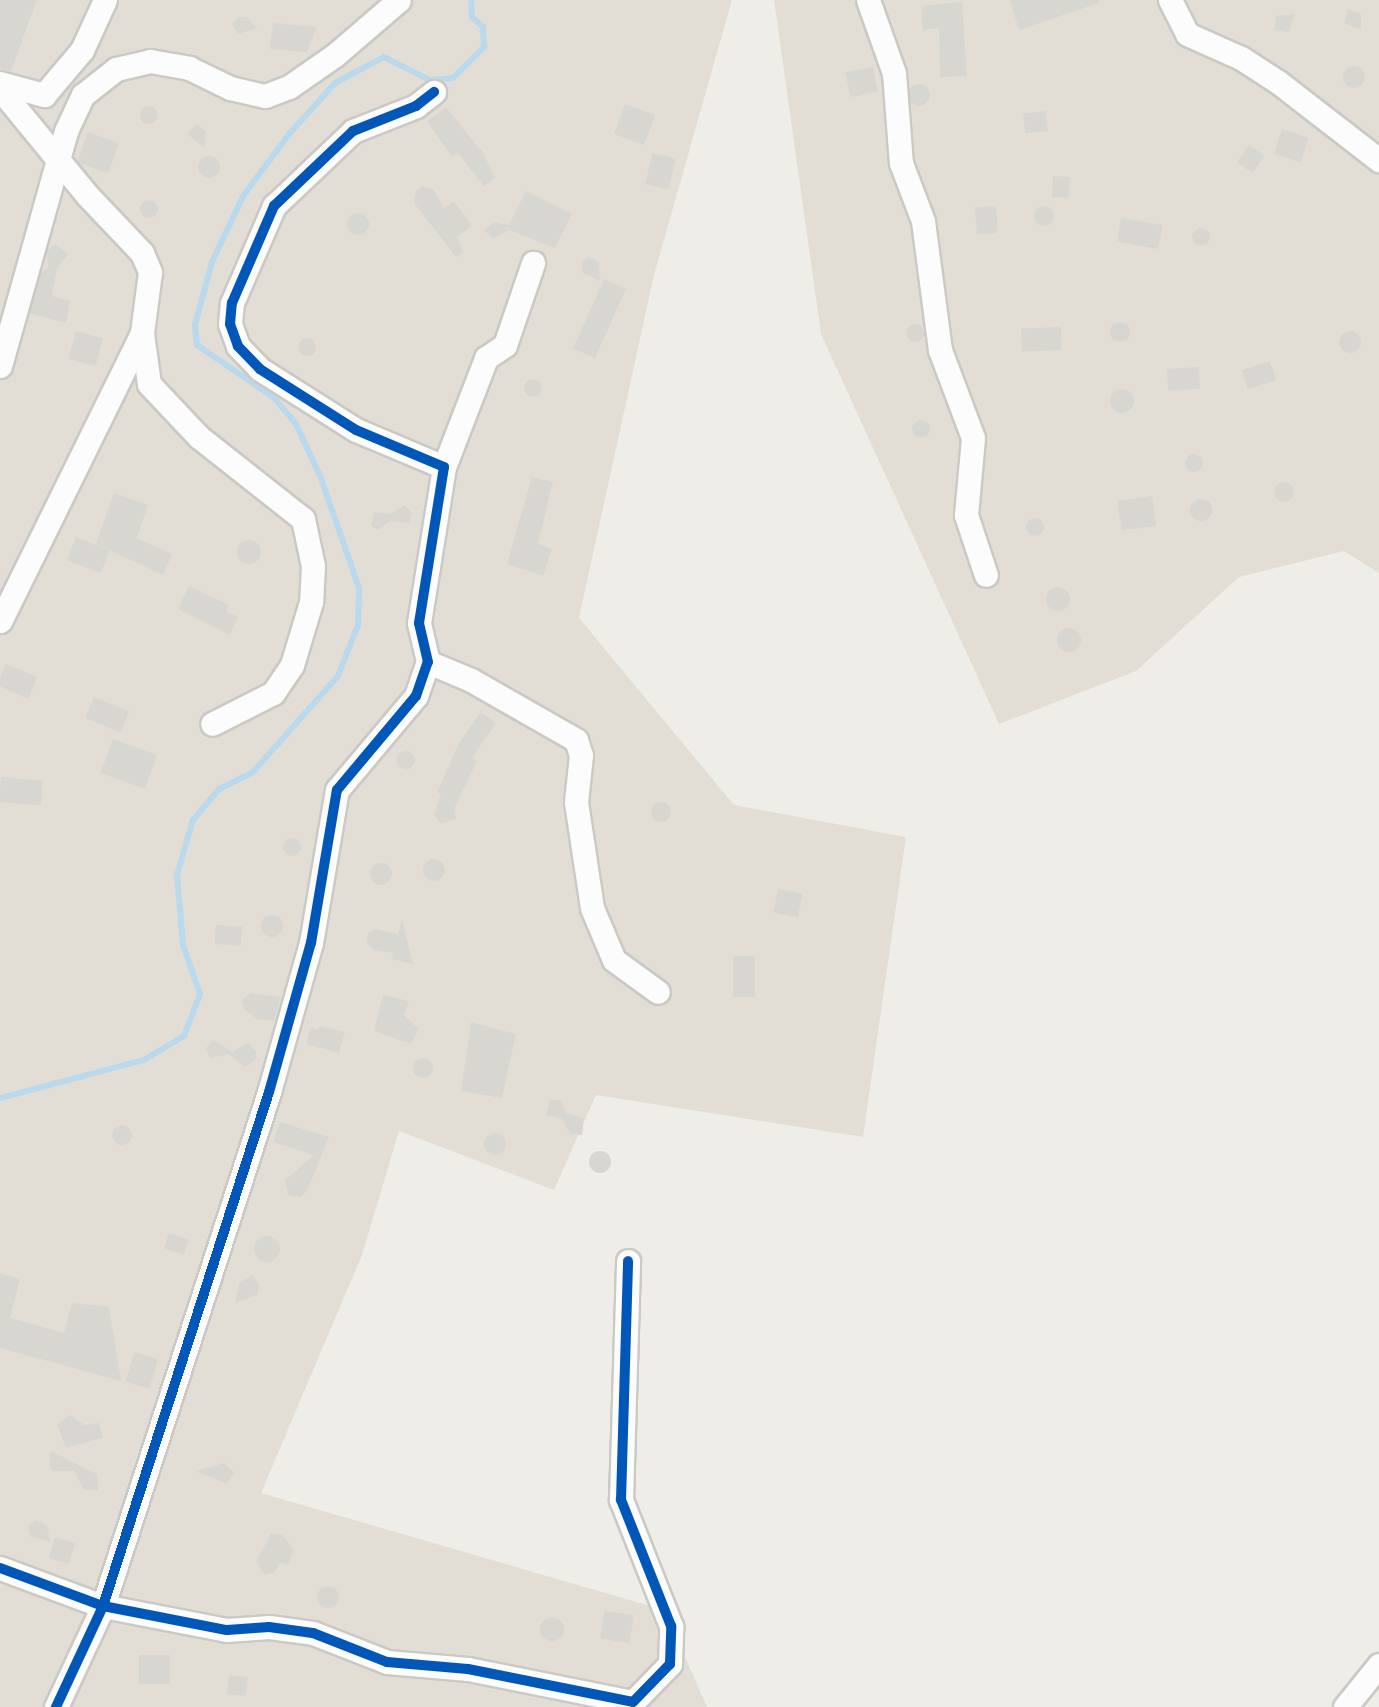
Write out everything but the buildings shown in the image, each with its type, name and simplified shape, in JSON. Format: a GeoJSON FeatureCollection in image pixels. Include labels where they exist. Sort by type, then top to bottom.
{"type":"FeatureCollection","features":[{"type":"Feature","properties":{"kind":"street"},"geometry":{"type":"LineString","coordinates":[[0,83],[44,95],[82,50],[105,0]]}},
{"type":"Feature","properties":{"kind":"street"},"geometry":{"type":"LineString","coordinates":[[0,366],[58,160],[83,95],[116,69],[150,61],[189,68],[230,88],[265,96],[289,87],[335,55],[399,0]]}},
{"type":"Feature","properties":{"kind":"street"},"geometry":{"type":"LineString","coordinates":[[868,0],[894,73],[901,163],[923,221],[940,350],[973,438],[966,514],[986,575]]}},
{"type":"Feature","properties":{"kind":"street"},"geometry":{"type":"LineString","coordinates":[[1170,0],[1187,34],[1241,58],[1278,82],[1379,160]]}},
{"type":"Feature","properties":{"kind":"street"},"geometry":{"type":"LineString","coordinates":[[0,89],[58,160],[142,253],[149,272],[142,333],[149,384],[199,437],[303,520],[313,566],[311,602],[292,665],[273,693],[212,724]]}},
{"type":"Feature","properties":{"kind":"street"},"geometry":{"type":"LineString","coordinates":[[434,92],[416,106],[353,131],[274,206],[232,303],[230,324],[238,346],[260,369],[323,412],[393,449],[444,467]]}},
{"type":"Feature","properties":{"kind":"street"},"geometry":{"type":"LineString","coordinates":[[56,1707],[103,1606],[268,1092],[311,943],[337,790],[416,696],[428,662],[419,623],[444,467],[486,358],[505,345],[533,263]]}},
{"type":"Feature","properties":{"kind":"street"},"geometry":{"type":"LineString","coordinates":[[0,621],[142,333]]}},
{"type":"Feature","properties":{"kind":"street"},"geometry":{"type":"LineString","coordinates":[[428,662],[471,680],[576,740],[581,755],[576,802],[593,908],[614,960],[658,992]]}},
{"type":"Feature","properties":{"kind":"street"},"geometry":{"type":"LineString","coordinates":[[0,1568],[103,1606],[227,1630],[269,1627],[313,1633],[387,1662],[468,1669],[632,1702],[670,1664],[671,1626],[621,1500],[628,1261]]}},
{"type":"Feature","properties":{"kind":"street"},"geometry":{"type":"LineString","coordinates":[[1345,1707],[1379,1665]]}},
{"type":"Feature","properties":{"kind":"shaded area"},"geometry":{"type":"Polygon","coordinates":[[[0,0],[732,0],[654,275],[579,618],[734,805],[906,837],[863,1137],[596,1095],[554,1190],[399,1131],[362,1255],[261,1493],[664,1610],[707,1707],[0,1707],[0,0]]]}},
{"type":"Feature","properties":{"kind":"shaded area"},"geometry":{"type":"Polygon","coordinates":[[[774,0],[1379,0],[1379,573],[1344,551],[1239,577],[1136,671],[999,724],[821,334],[774,0]]]}},
{"type":"Feature","properties":{"kind":"waterway"},"geometry":{"type":"LineString","coordinates":[[0,1098],[144,1060],[184,1036],[200,994],[183,945],[177,875],[193,820],[219,789],[252,773],[338,676],[358,625],[359,588],[321,478],[296,424],[273,397],[197,345],[195,325],[212,262],[243,196],[290,133],[335,83],[384,57],[430,80],[453,78],[484,47],[483,27],[472,17],[471,0]]}},
{"type":"Feature","properties":{"kind":"cycle path"},"geometry":{"type":"LineString","coordinates":[[56,1707],[103,1606],[269,1092],[311,943],[337,790],[416,696],[428,662],[419,623],[444,467],[356,430],[260,369],[238,346],[230,324],[232,303],[274,206],[353,131],[416,106],[434,92]]}},
{"type":"Feature","properties":{"kind":"cycle path"},"geometry":{"type":"LineString","coordinates":[[0,1568],[103,1606],[227,1630],[269,1627],[313,1633],[387,1662],[468,1669],[633,1702],[670,1664],[671,1626],[621,1500],[628,1261]]}}]}
